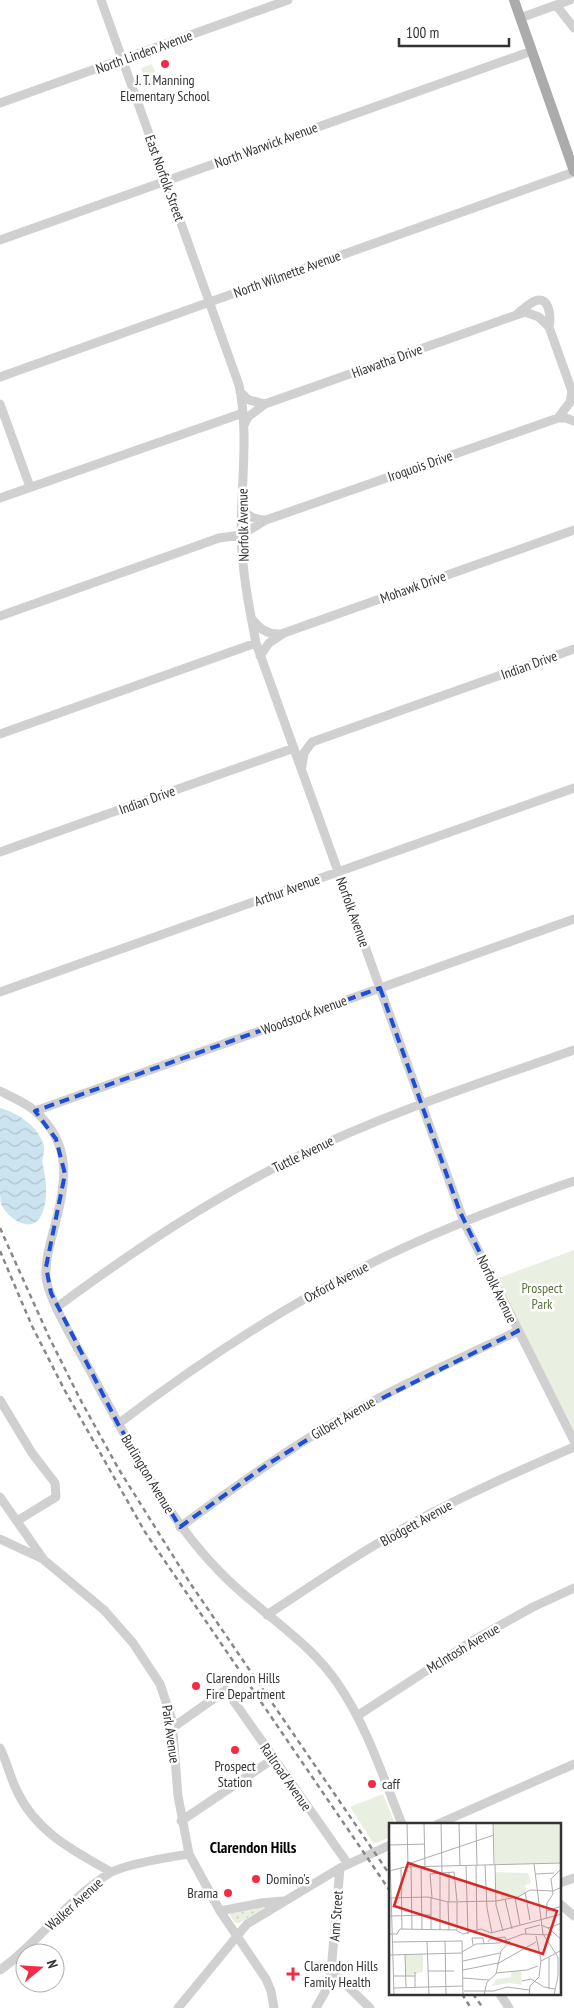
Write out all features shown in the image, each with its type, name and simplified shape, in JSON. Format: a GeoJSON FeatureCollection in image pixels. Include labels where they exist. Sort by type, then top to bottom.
{"type":"FeatureCollection","features":[{"type":"Feature","properties":{"kind":"main road"},"geometry":{"type":"LineString","coordinates":[[514,0],[574,172]]}},
{"type":"Feature","properties":{"kind":"street","name":"East Norfolk Street"},"geometry":{"type":"LineString","coordinates":[[101,0],[229,357]]}},
{"type":"Feature","properties":{"kind":"street","name":"North Linden Avenue"},"geometry":{"type":"LineString","coordinates":[[0,103],[288,0]]}},
{"type":"Feature","properties":{"kind":"street"},"geometry":{"type":"LineString","coordinates":[[520,18],[570,0]]}},
{"type":"Feature","properties":{"kind":"street"},"geometry":{"type":"LineString","coordinates":[[556,5],[574,28]]}},
{"type":"Feature","properties":{"kind":"street","name":"North Warwick Avenue"},"geometry":{"type":"LineString","coordinates":[[0,240],[532,51]]}},
{"type":"Feature","properties":{"kind":"street","name":"North Wilmette Avenue"},"geometry":{"type":"LineString","coordinates":[[0,377],[574,172]]}},
{"type":"Feature","properties":{"kind":"street"},"geometry":{"type":"LineString","coordinates":[[518,314],[534,301],[543,301],[550,311],[551,320],[549,327],[573,394],[570,402],[558,418]]}},
{"type":"Feature","properties":{"kind":"street","name":"Hiawatha Drive"},"geometry":{"type":"LineString","coordinates":[[244,425],[248,417],[265,404],[518,314],[530,313],[539,317],[549,327]]}},
{"type":"Feature","properties":{"kind":"street","name":"Norfolk Avenue"},"geometry":{"type":"LineString","coordinates":[[229,357],[240,392],[243,413],[241,535],[245,581],[260,656],[302,767],[464,1222],[574,1441]]}},
{"type":"Feature","properties":{"kind":"street"},"geometry":{"type":"LineString","coordinates":[[240,392],[249,400],[265,404]]}},
{"type":"Feature","properties":{"kind":"street"},"geometry":{"type":"LineString","coordinates":[[0,404],[30,487]]}},
{"type":"Feature","properties":{"kind":"street"},"geometry":{"type":"LineString","coordinates":[[0,498],[243,413]]}},
{"type":"Feature","properties":{"kind":"street","name":"Iroquois Drive"},"geometry":{"type":"LineString","coordinates":[[0,616],[219,538],[241,535],[266,520],[558,418],[574,421]]}},
{"type":"Feature","properties":{"kind":"street"},"geometry":{"type":"LineString","coordinates":[[241,501],[245,513],[253,519],[266,520]]}},
{"type":"Feature","properties":{"kind":"street","name":"Mohawk Drive"},"geometry":{"type":"LineString","coordinates":[[260,656],[269,643],[284,633],[574,530]]}},
{"type":"Feature","properties":{"kind":"street"},"geometry":{"type":"LineString","coordinates":[[251,617],[260,628],[276,634],[284,633]]}},
{"type":"Feature","properties":{"kind":"street"},"geometry":{"type":"LineString","coordinates":[[0,734],[256,643]]}},
{"type":"Feature","properties":{"kind":"street","name":"Indian Drive"},"geometry":{"type":"LineString","coordinates":[[312,742],[574,649]]}},
{"type":"Feature","properties":{"kind":"street"},"geometry":{"type":"LineString","coordinates":[[289,735],[299,741],[312,742]]}},
{"type":"Feature","properties":{"kind":"street"},"geometry":{"type":"LineString","coordinates":[[302,767],[304,753],[312,742]]}},
{"type":"Feature","properties":{"kind":"street","name":"Indian Drive"},"geometry":{"type":"LineString","coordinates":[[0,852],[294,748]]}},
{"type":"Feature","properties":{"kind":"street","name":"Arthur Avenue"},"geometry":{"type":"LineString","coordinates":[[0,992],[574,788]]}},
{"type":"Feature","properties":{"kind":"street","name":"Woodstock Avenue"},"geometry":{"type":"LineString","coordinates":[[35,1111],[574,919]]}},
{"type":"Feature","properties":{"kind":"street","name":"Tuttle Avenue"},"geometry":{"type":"LineString","coordinates":[[57,1307],[153,1238],[232,1190],[294,1158],[340,1136],[421,1104],[574,1050]]}},
{"type":"Feature","properties":{"kind":"street","name":"Burlington Avenue"},"geometry":{"type":"LineString","coordinates":[[0,1091],[35,1111],[56,1139],[64,1167],[64,1191],[46,1267],[47,1283],[57,1307],[118,1424],[180,1527],[220,1573],[318,1658],[338,1684],[357,1716],[402,1823]]}},
{"type":"Feature","properties":{"kind":"street","name":"Oxford Avenue"},"geometry":{"type":"LineString","coordinates":[[118,1424],[192,1369],[286,1309],[366,1266],[464,1222],[574,1181]]}},
{"type":"Feature","properties":{"kind":"street","name":"Gilbert Avenue"},"geometry":{"type":"LineString","coordinates":[[180,1527],[268,1464],[346,1416],[409,1382],[518,1331]]}},
{"type":"Feature","properties":{"kind":"street"},"geometry":{"type":"LineString","coordinates":[[0,1400],[32,1453],[55,1483],[56,1497],[17,1521]]}},
{"type":"Feature","properties":{"kind":"street","name":"Blodgett Avenue"},"geometry":{"type":"LineString","coordinates":[[267,1615],[351,1559],[422,1518],[496,1482],[574,1448]]}},
{"type":"Feature","properties":{"kind":"street","name":"Park Avenue"},"geometry":{"type":"LineString","coordinates":[[0,1497],[44,1560],[109,1615],[133,1643],[160,1684],[169,1708],[181,1821],[189,1854],[220,1911],[266,1979],[271,1991],[274,2008]]}},
{"type":"Feature","properties":{"kind":"street"},"geometry":{"type":"LineString","coordinates":[[0,1539],[44,1560]]}},
{"type":"Feature","properties":{"kind":"street","name":"McIntosh Avenue"},"geometry":{"type":"LineString","coordinates":[[357,1716],[472,1641],[533,1607],[574,1588]]}},
{"type":"Feature","properties":{"kind":"street","name":"Railroad Avenue"},"geometry":{"type":"LineString","coordinates":[[172,1728],[226,1690],[344,1866]]}},
{"type":"Feature","properties":{"kind":"street"},"geometry":{"type":"LineString","coordinates":[[0,1748],[17,1792],[38,1823],[66,1846],[111,1872]]}},
{"type":"Feature","properties":{"kind":"street"},"geometry":{"type":"LineString","coordinates":[[181,1821],[274,1759]]}},
{"type":"Feature","properties":{"kind":"street"},"geometry":{"type":"LineString","coordinates":[[440,1823],[574,1764]]}},
{"type":"Feature","properties":{"kind":"street"},"geometry":{"type":"LineString","coordinates":[[178,2008],[247,1924],[344,1866],[389,1845]]}},
{"type":"Feature","properties":{"kind":"street","name":"Walker Avenue"},"geometry":{"type":"LineString","coordinates":[[0,1970],[18,1957],[81,1896],[111,1872],[189,1854]]}},
{"type":"Feature","properties":{"kind":"street","name":"Ann Street"},"geometry":{"type":"LineString","coordinates":[[316,2008],[330,1983],[344,1866]]}},
{"type":"Feature","properties":{"kind":"street"},"geometry":{"type":"LineString","coordinates":[[562,1882],[574,1878]]}},
{"type":"Feature","properties":{"kind":"street"},"geometry":{"type":"LineString","coordinates":[[220,1911],[261,1903],[285,1901]]}},
{"type":"Feature","properties":{"kind":"street"},"geometry":{"type":"LineString","coordinates":[[562,1906],[574,1916]]}},
{"type":"Feature","properties":{"kind":"street"},"geometry":{"type":"LineString","coordinates":[[332,1971],[370,2008]]}},
{"type":"Feature","properties":{"kind":"street"},"geometry":{"type":"LineString","coordinates":[[501,1996],[509,2008]]}},
{"type":"Feature","properties":{"kind":"highlighted area"},"geometry":{"type":"Polygon","coordinates":[[[380,988],[460,1212],[518,1331],[346,1416],[268,1464],[180,1527],[118,1424],[51,1293],[46,1267],[65,1174],[56,1139],[35,1111],[380,988]]]}},
{"type":"Feature","properties":{"kind":"green space"},"geometry":{"type":"Polygon","coordinates":[[[152,64],[156,75],[163,73],[165,80],[147,86],[141,68],[152,64]]]}},
{"type":"Feature","properties":{"kind":"green space","name":"Prospect Park"},"geometry":{"type":"Polygon","coordinates":[[[574,1250],[574,1430],[496,1279],[574,1250]]]}},
{"type":"Feature","properties":{"kind":"green space"},"geometry":{"type":"Polygon","coordinates":[[[383,1794],[395,1823],[389,1823],[389,1837],[374,1844],[350,1807],[383,1794]]]}},
{"type":"Feature","properties":{"kind":"green space"},"geometry":{"type":"Polygon","coordinates":[[[261,1905],[263,1909],[239,1923],[235,1923],[230,1915],[230,1914],[261,1905]]]}},
{"type":"Feature","properties":{"kind":"water"},"geometry":{"type":"Polygon","coordinates":[[[0,1108],[21,1117],[33,1127],[42,1140],[44,1147],[43,1163],[46,1202],[42,1214],[32,1224],[26,1224],[14,1219],[1,1204],[0,1108]]]}},
{"type":"Feature","properties":{"kind":"railway"},"geometry":{"type":"LineString","coordinates":[[0,1228],[49,1337],[118,1468],[190,1583],[389,1874]]}},
{"type":"Feature","properties":{"kind":"railway"},"geometry":{"type":"LineString","coordinates":[[0,1251],[32,1326],[64,1389],[145,1532],[389,1890]]}},
{"type":"Feature","properties":{"kind":"railway"},"geometry":{"type":"LineString","coordinates":[[463,1996],[471,2008]]}},
{"type":"Feature","properties":{"kind":"railway"},"geometry":{"type":"LineString","coordinates":[[474,1996],[483,2008]]}},
{"type":"Feature","properties":{"kind":"place","name":"J. T. Manning Elementary School"},"geometry":{"type":"Point","coordinates":[165,64]}},
{"type":"Feature","properties":{"kind":"place","name":"Clarendon Hills Fire Department"},"geometry":{"type":"Point","coordinates":[196,1686]}},
{"type":"Feature","properties":{"kind":"place","name":"Prospect Station"},"geometry":{"type":"Point","coordinates":[235,1750]}},
{"type":"Feature","properties":{"kind":"place","name":"caff"},"geometry":{"type":"Point","coordinates":[372,1784]}},
{"type":"Feature","properties":{"kind":"place","name":"Domino's"},"geometry":{"type":"Point","coordinates":[256,1879]}},
{"type":"Feature","properties":{"kind":"place","name":"Brama"},"geometry":{"type":"Point","coordinates":[228,1893]}},
{"type":"Feature","properties":{"kind":"place","name":"Clarendon Hills Family Health"},"geometry":{"type":"Point","coordinates":[293,1974]}},
{"type":"Feature","properties":{"kind":"district","name":"Clarendon Hills"},"geometry":{"type":"Point","coordinates":[253,1847]}}]}
